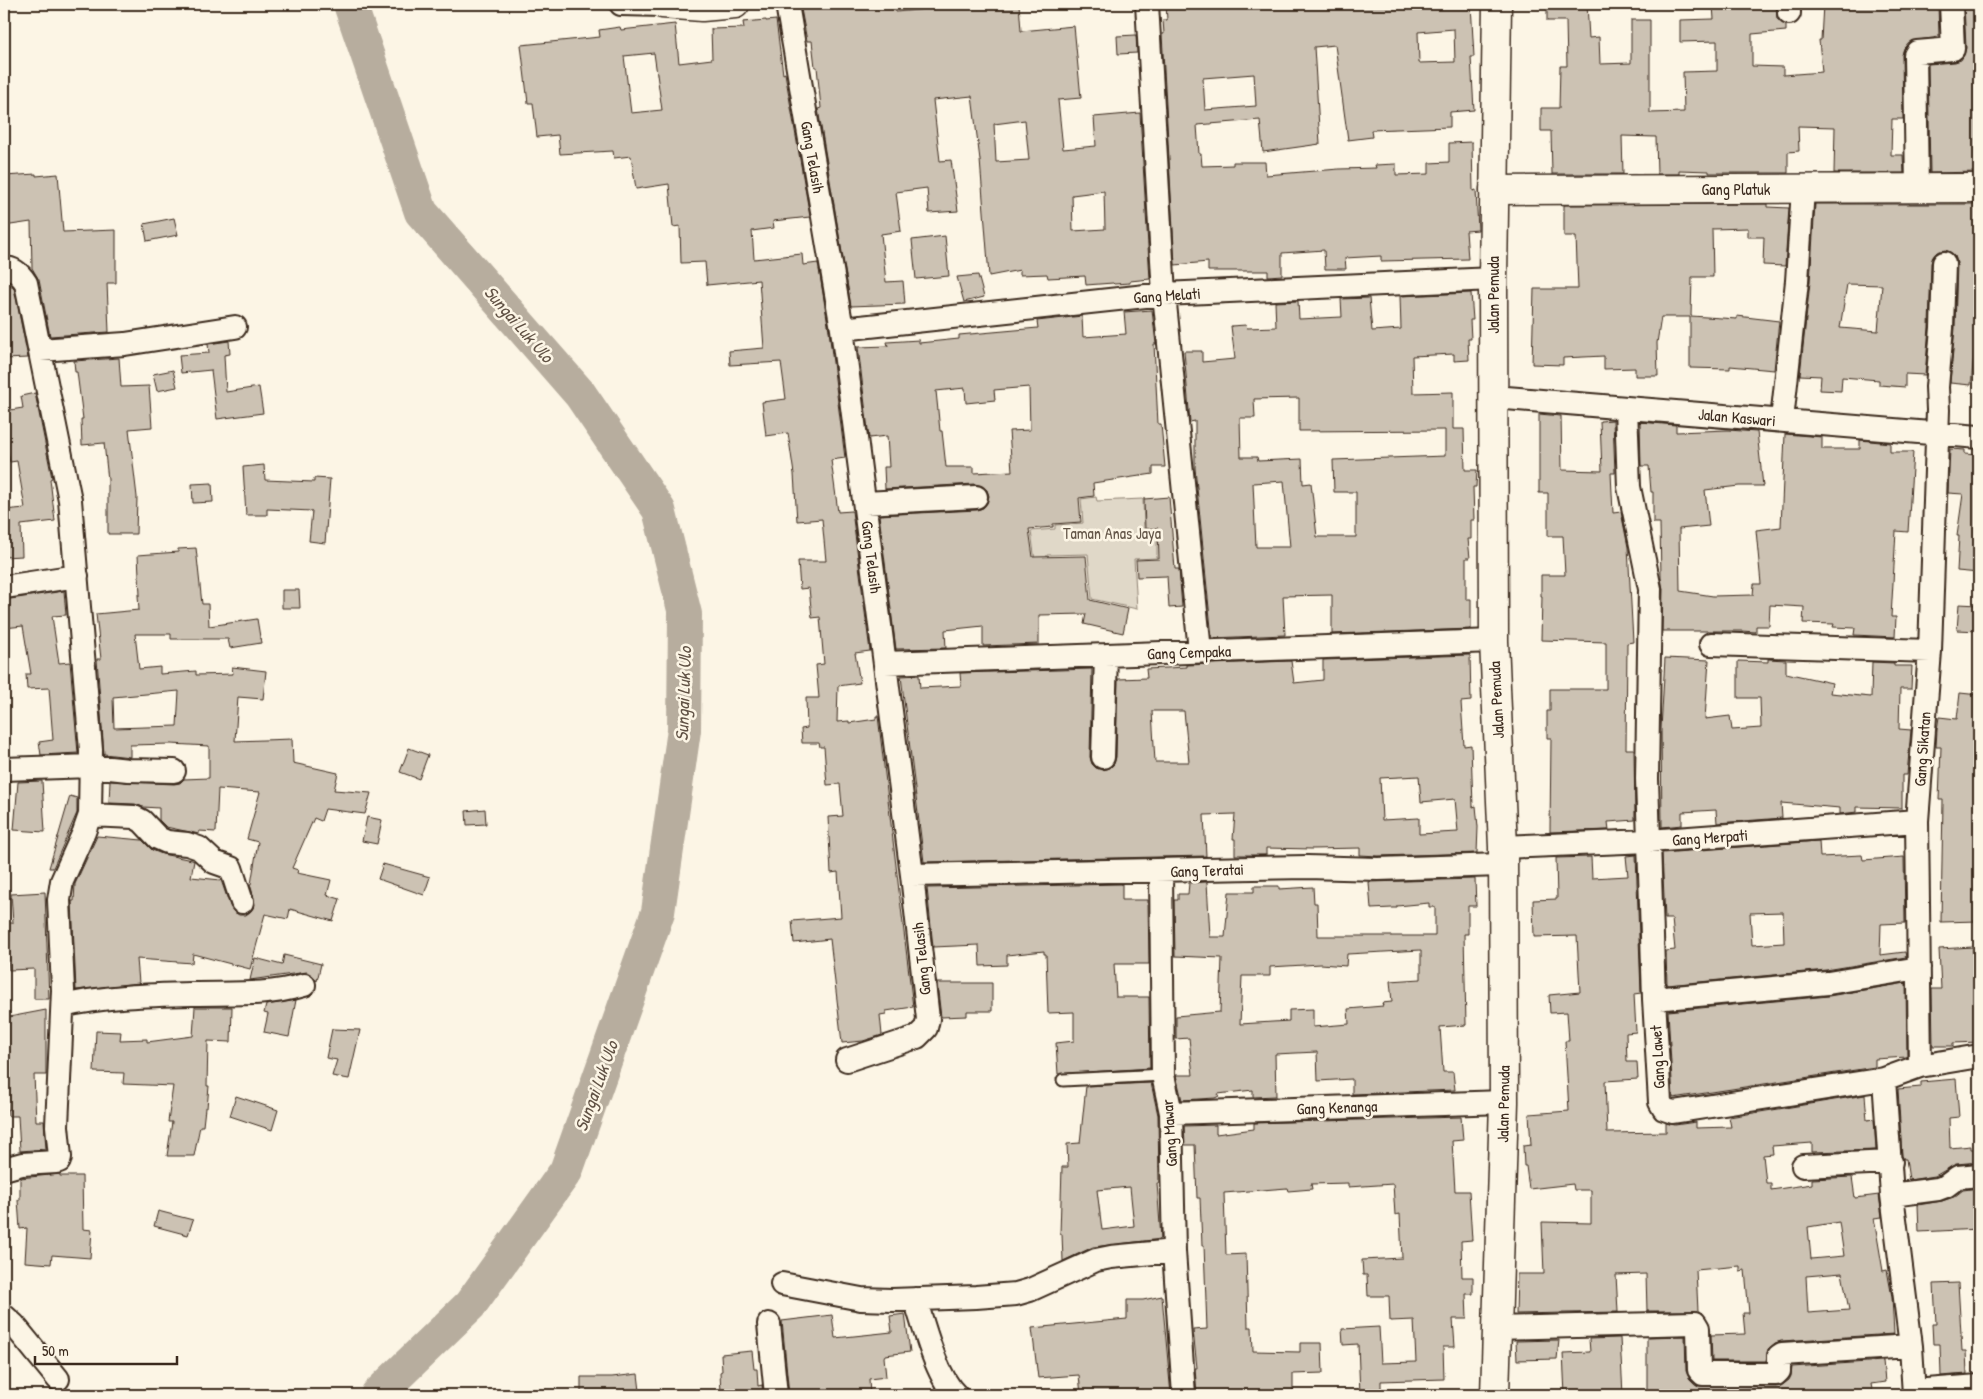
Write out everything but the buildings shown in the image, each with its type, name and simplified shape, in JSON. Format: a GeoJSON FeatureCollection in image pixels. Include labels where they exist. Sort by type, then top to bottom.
{"type":"FeatureCollection","features":[{"type":"Feature","properties":{"kind":"main road"},"geometry":{"type":"LineString","coordinates":[[662,4],[702,7],[735,4]]}},
{"type":"Feature","properties":{"kind":"main road","name":"Jalan Pemuda"},"geometry":{"type":"LineString","coordinates":[[1496,1395],[1504,1102],[1502,856],[1494,641],[1493,280],[1497,4]]}},
{"type":"Feature","properties":{"kind":"main road","name":"Gang Platuk"},"geometry":{"type":"LineString","coordinates":[[1494,190],[1979,188]]}},
{"type":"Feature","properties":{"kind":"street"},"geometry":{"type":"LineString","coordinates":[[621,4],[662,4]]}},
{"type":"Feature","properties":{"kind":"street","name":"Gang Telasih"},"geometry":{"type":"LineString","coordinates":[[787,4],[842,329],[912,874],[928,1019],[926,1028],[917,1037],[847,1060]]}},
{"type":"Feature","properties":{"kind":"street"},"geometry":{"type":"LineString","coordinates":[[1147,4],[1164,294],[1200,651]]}},
{"type":"Feature","properties":{"kind":"street"},"geometry":{"type":"LineString","coordinates":[[1917,189],[1915,55],[1917,52],[1953,49],[1951,4]]}},
{"type":"Feature","properties":{"kind":"street"},"geometry":{"type":"LineString","coordinates":[[1782,420],[1797,281],[1803,189]]}},
{"type":"Feature","properties":{"kind":"street","name":"Gang Sikatan"},"geometry":{"type":"LineString","coordinates":[[1920,1066],[1917,822],[1930,651],[1938,410],[1937,387],[1942,328],[1944,263]]}},
{"type":"Feature","properties":{"kind":"street"},"geometry":{"type":"LineString","coordinates":[[4,268],[10,268],[20,275],[26,284],[70,500],[91,766],[90,815],[62,881],[59,900],[64,990],[57,1126],[59,1160],[22,1164],[4,1169]]}},
{"type":"Feature","properties":{"kind":"street","name":"Gang Melati"},"geometry":{"type":"LineString","coordinates":[[842,329],[1164,294],[1493,280]]}},
{"type":"Feature","properties":{"kind":"street"},"geometry":{"type":"LineString","coordinates":[[40,350],[125,344],[235,327]]}},
{"type":"Feature","properties":{"kind":"street","name":"Jalan Kaswari"},"geometry":{"type":"LineString","coordinates":[[1494,397],[1979,437]]}},
{"type":"Feature","properties":{"kind":"street","name":"Gang Lawet"},"geometry":{"type":"LineString","coordinates":[[1626,408],[1629,487],[1650,589],[1647,779],[1654,998],[1660,1102],[1664,1109],[1673,1112],[1884,1080]]}},
{"type":"Feature","properties":{"kind":"street"},"geometry":{"type":"LineString","coordinates":[[865,503],[976,497]]}},
{"type":"Feature","properties":{"kind":"street"},"geometry":{"type":"LineString","coordinates":[[4,587],[77,576]]}},
{"type":"Feature","properties":{"kind":"street","name":"Gang Cempaka"},"geometry":{"type":"LineString","coordinates":[[885,663],[1494,641]]}},
{"type":"Feature","properties":{"kind":"street"},"geometry":{"type":"LineString","coordinates":[[1711,644],[1930,651]]}},
{"type":"Feature","properties":{"kind":"street"},"geometry":{"type":"LineString","coordinates":[[1103,757],[1106,655]]}},
{"type":"Feature","properties":{"kind":"street"},"geometry":{"type":"LineString","coordinates":[[4,769],[91,766],[128,770],[174,771]]}},
{"type":"Feature","properties":{"kind":"street"},"geometry":{"type":"LineString","coordinates":[[90,815],[134,817],[142,820],[158,838],[167,842],[187,844],[199,848],[214,862],[231,868],[242,902]]}},
{"type":"Feature","properties":{"kind":"street","name":"Gang Merpati"},"geometry":{"type":"LineString","coordinates":[[1502,856],[1649,841],[1917,822]]}},
{"type":"Feature","properties":{"kind":"street","name":"Gang Teratai"},"geometry":{"type":"LineString","coordinates":[[912,874],[1308,867],[1378,869],[1502,856]]}},
{"type":"Feature","properties":{"kind":"street","name":"Gang Mawar"},"geometry":{"type":"LineString","coordinates":[[1161,871],[1163,1075],[1170,1113],[1174,1251],[1184,1395]]}},
{"type":"Feature","properties":{"kind":"street"},"geometry":{"type":"LineString","coordinates":[[1654,998],[1828,983],[1919,968]]}},
{"type":"Feature","properties":{"kind":"street"},"geometry":{"type":"LineString","coordinates":[[63,1006],[84,1000],[120,997],[262,994],[285,991],[304,985]]}},
{"type":"Feature","properties":{"kind":"street"},"geometry":{"type":"LineString","coordinates":[[1979,1056],[1920,1066],[1884,1080],[1892,1195],[1911,1346],[1914,1393],[1979,1386]]}},
{"type":"Feature","properties":{"kind":"street","name":"Gang Kenanga"},"geometry":{"type":"LineString","coordinates":[[1170,1113],[1504,1102]]}},
{"type":"Feature","properties":{"kind":"street"},"geometry":{"type":"LineString","coordinates":[[1803,1166],[1891,1162]]}},
{"type":"Feature","properties":{"kind":"street"},"geometry":{"type":"LineString","coordinates":[[1892,1195],[1938,1189],[1946,1186],[1958,1177],[1979,1174]]}},
{"type":"Feature","properties":{"kind":"street"},"geometry":{"type":"LineString","coordinates":[[782,1284],[862,1299],[976,1298],[1016,1294],[1030,1290],[1096,1260],[1174,1251]]}},
{"type":"Feature","properties":{"kind":"street"},"geometry":{"type":"LineString","coordinates":[[915,1299],[945,1381],[956,1395]]}},
{"type":"Feature","properties":{"kind":"street"},"geometry":{"type":"LineString","coordinates":[[4,1316],[14,1325],[58,1379]]}},
{"type":"Feature","properties":{"kind":"street"},"geometry":{"type":"LineString","coordinates":[[1497,1328],[1695,1323],[1698,1328],[1699,1370],[1703,1374],[1776,1374],[1779,1371],[1779,1356],[1782,1354],[1911,1346]]}},
{"type":"Feature","properties":{"kind":"street"},"geometry":{"type":"LineString","coordinates":[[769,1324],[776,1395]]}},
{"type":"Feature","properties":{"kind":"lane"},"geometry":{"type":"LineString","coordinates":[[1063,1080],[1163,1075]]}},
{"type":"Feature","properties":{"kind":"green space","name":"Taman Anas Jaya"},"geometry":{"type":"Polygon","coordinates":[[[1096,497],[1097,501],[1143,499],[1144,529],[1160,529],[1160,541],[1157,542],[1157,558],[1134,559],[1137,609],[1092,599],[1088,554],[1047,555],[1046,561],[1035,561],[1031,531],[1055,529],[1055,525],[1083,523],[1081,499],[1096,497]]]}},
{"type":"Feature","properties":{"kind":"waterway","name":"Sungai Luk Ulo"},"geometry":{"type":"LineString","coordinates":[[350,4],[421,212],[580,394],[659,510],[685,614],[684,730],[658,912],[566,1171],[470,1305],[377,1395]]}},
{"type":"Feature","properties":{"kind":"railway"},"geometry":{"type":"LineString","coordinates":[[4,1385],[13,1395]]}}]}
